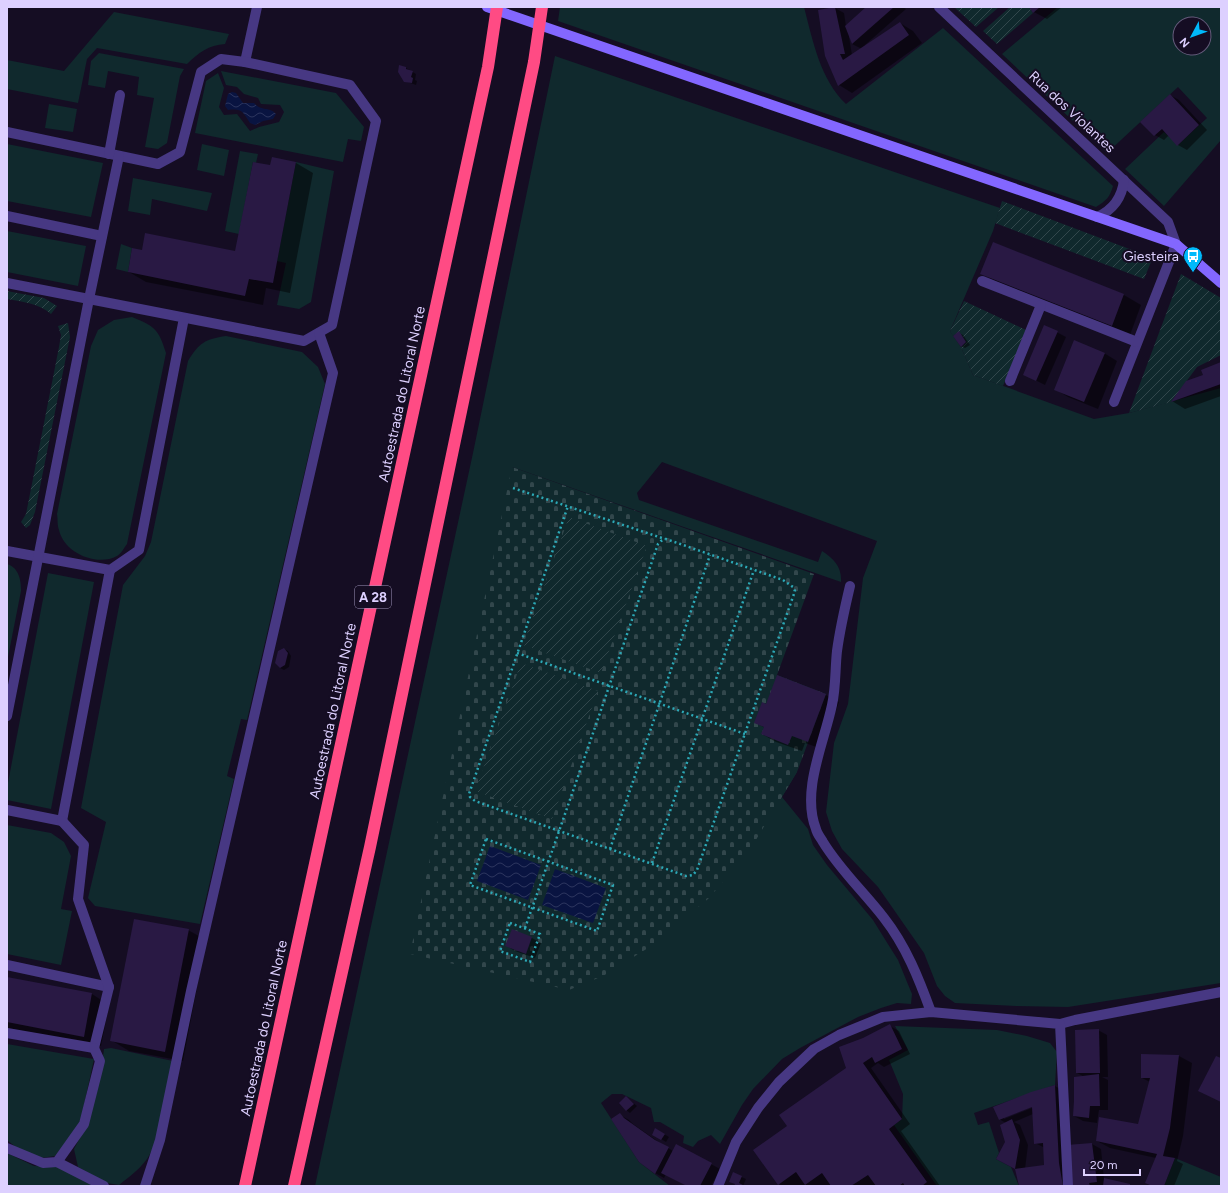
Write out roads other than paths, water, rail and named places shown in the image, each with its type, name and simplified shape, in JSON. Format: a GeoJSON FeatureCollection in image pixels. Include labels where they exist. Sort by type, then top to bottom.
{"type":"FeatureCollection","features":[{"type":"Feature","properties":{"kind":"highway","name":"Autoestrada do Litoral Norte"},"geometry":{"type":"LineString","coordinates":[[245,1186],[488,67],[497,7]]}},
{"type":"Feature","properties":{"kind":"highway"},"geometry":{"type":"LineString","coordinates":[[294,1186],[370,848],[534,62],[542,7]]}},
{"type":"Feature","properties":{"kind":"street"},"geometry":{"type":"LineString","coordinates":[[245,62],[257,7]]}},
{"type":"Feature","properties":{"kind":"street"},"geometry":{"type":"LineString","coordinates":[[487,7],[1176,244],[1221,283]]}},
{"type":"Feature","properties":{"kind":"street","name":"Rua dos Violantes"},"geometry":{"type":"LineString","coordinates":[[939,7],[1168,222],[1176,244]]}},
{"type":"Feature","properties":{"kind":"street"},"geometry":{"type":"LineString","coordinates":[[7,132],[158,164],[180,152],[201,72],[221,59],[245,62],[350,85],[376,121],[332,325],[304,341],[7,283]]}},
{"type":"Feature","properties":{"kind":"street"},"geometry":{"type":"LineString","coordinates":[[109,154],[120,95]]}},
{"type":"Feature","properties":{"kind":"street"},"geometry":{"type":"LineString","coordinates":[[7,716],[89,299],[119,156]]}},
{"type":"Feature","properties":{"kind":"street"},"geometry":{"type":"LineString","coordinates":[[1097,217],[1105,213],[1115,204],[1123,189],[1124,180]]}},
{"type":"Feature","properties":{"kind":"street"},"geometry":{"type":"LineString","coordinates":[[7,216],[102,236]]}},
{"type":"Feature","properties":{"kind":"street"},"geometry":{"type":"LineString","coordinates":[[1114,402],[1176,244]]}},
{"type":"Feature","properties":{"kind":"street"},"geometry":{"type":"LineString","coordinates":[[982,281],[1137,342]]}},
{"type":"Feature","properties":{"kind":"street"},"geometry":{"type":"LineString","coordinates":[[1010,381],[1041,304]]}},
{"type":"Feature","properties":{"kind":"street"},"geometry":{"type":"LineString","coordinates":[[62,821],[110,570],[139,550],[184,318]]}},
{"type":"Feature","properties":{"kind":"street"},"geometry":{"type":"LineString","coordinates":[[145,1186],[160,1140],[191,991],[333,373],[319,333]]}},
{"type":"Feature","properties":{"kind":"street"},"geometry":{"type":"LineString","coordinates":[[7,551],[110,570]]}},
{"type":"Feature","properties":{"kind":"street"},"geometry":{"type":"LineString","coordinates":[[850,586],[842,617],[832,705],[818,753],[812,784],[812,809],[814,823],[816,830],[831,855],[885,919],[905,948],[931,1012]]}},
{"type":"Feature","properties":{"kind":"street"},"geometry":{"type":"LineString","coordinates":[[7,810],[62,821],[84,845],[78,899],[109,987],[94,1048],[100,1061],[84,1124],[57,1162]]}},
{"type":"Feature","properties":{"kind":"street"},"geometry":{"type":"LineString","coordinates":[[7,965],[109,987]]}},
{"type":"Feature","properties":{"kind":"street"},"geometry":{"type":"LineString","coordinates":[[718,1186],[736,1142],[758,1108],[779,1082],[814,1049],[840,1035],[883,1017],[931,1012],[1060,1024],[1221,992]]}},
{"type":"Feature","properties":{"kind":"street"},"geometry":{"type":"LineString","coordinates":[[1060,1024],[1068,1186]]}},
{"type":"Feature","properties":{"kind":"street"},"geometry":{"type":"LineString","coordinates":[[7,1033],[94,1048]]}},
{"type":"Feature","properties":{"kind":"street"},"geometry":{"type":"LineString","coordinates":[[7,1148],[43,1163],[57,1162],[104,1186]]}},
{"type":"Feature","properties":{"kind":"water"},"geometry":{"type":"Polygon","coordinates":[[[232,92],[236,93],[243,103],[254,103],[257,106],[271,110],[276,114],[273,119],[263,121],[255,125],[250,123],[242,112],[239,110],[228,110],[225,106],[228,94],[232,92]]]}},
{"type":"Feature","properties":{"kind":"water"},"geometry":{"type":"Polygon","coordinates":[[[490,846],[541,865],[528,900],[477,881],[490,846]]]}},
{"type":"Feature","properties":{"kind":"water"},"geometry":{"type":"Polygon","coordinates":[[[555,869],[606,888],[593,923],[542,905],[555,869]]]}},
{"type":"Feature","properties":{"kind":"place","name":"Giesteira"},"geometry":{"type":"Point","coordinates":[1193,273]}}]}
